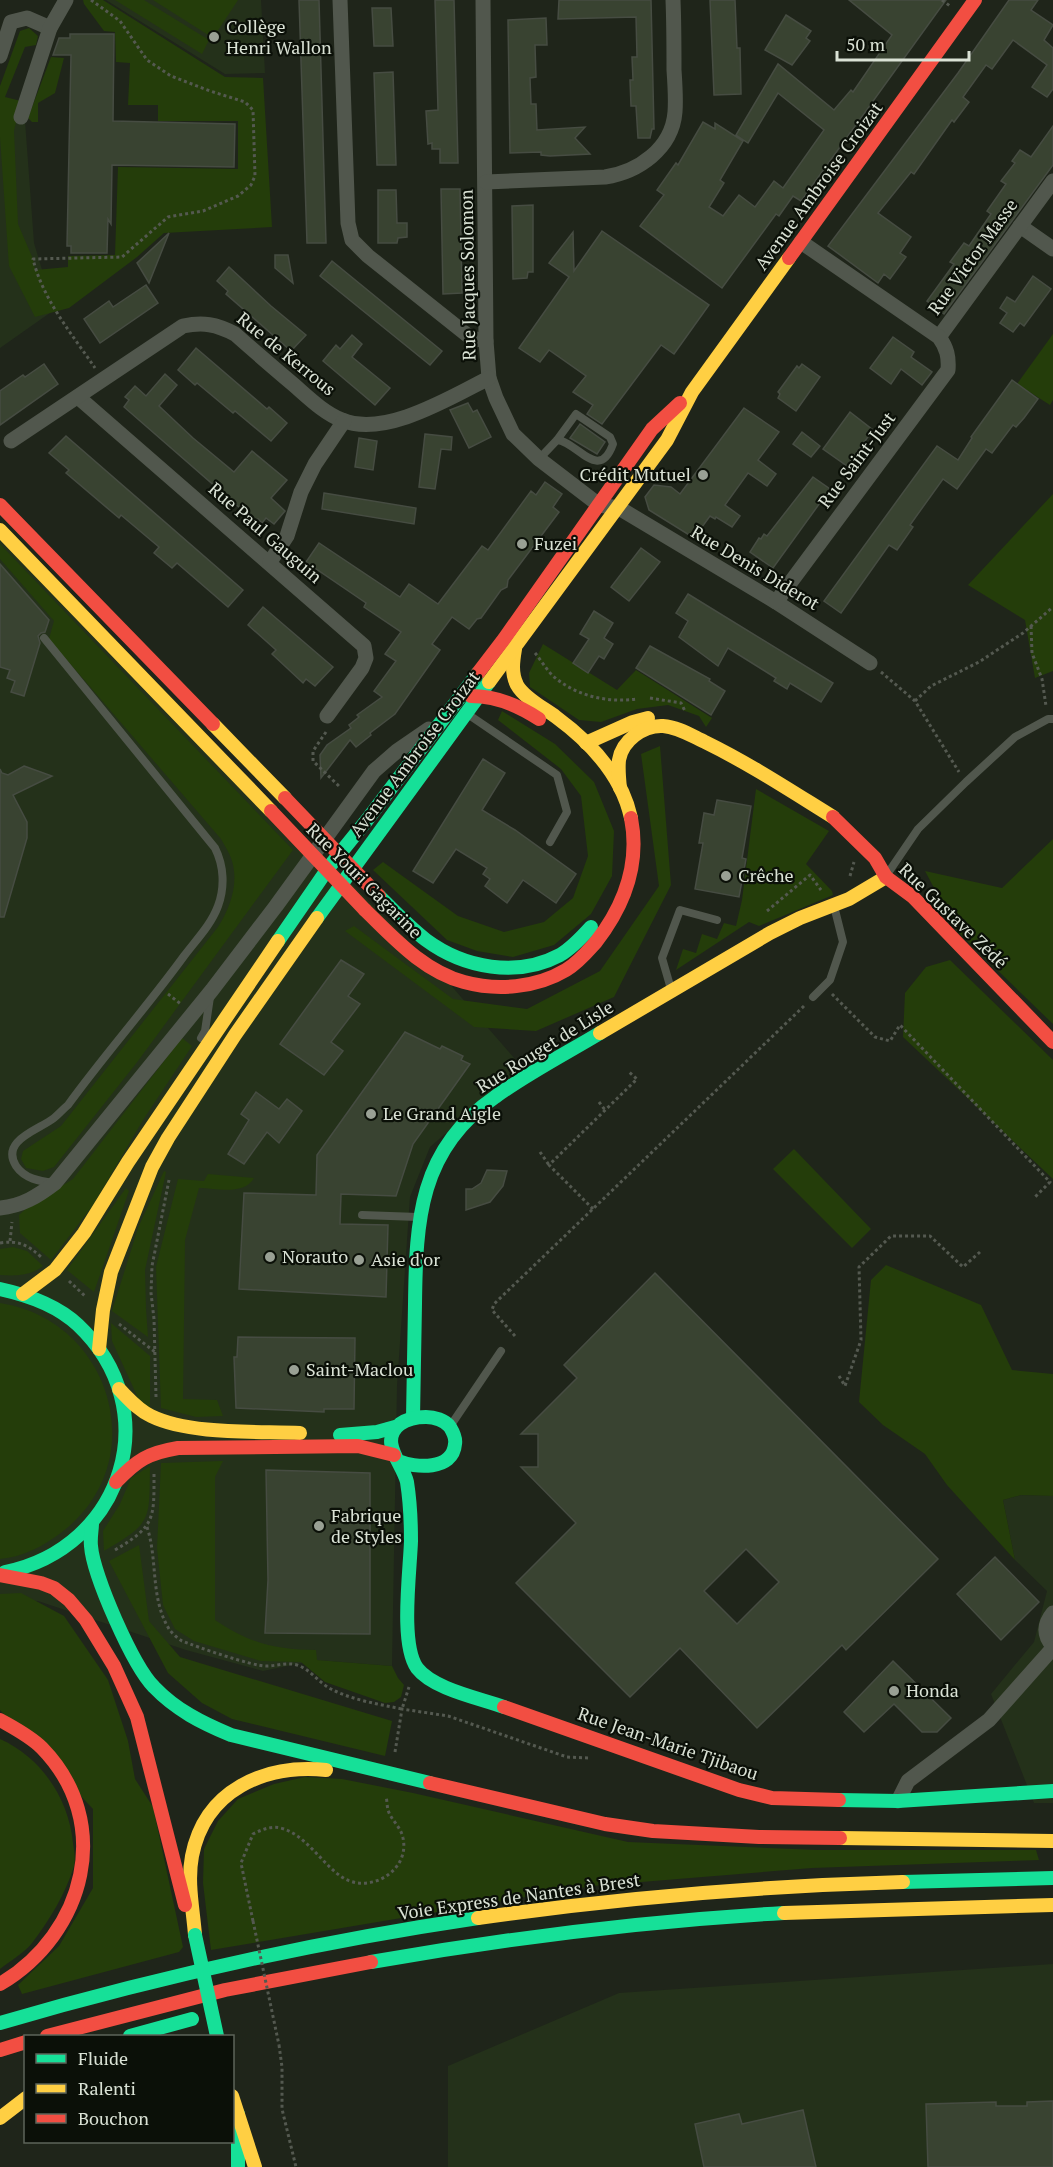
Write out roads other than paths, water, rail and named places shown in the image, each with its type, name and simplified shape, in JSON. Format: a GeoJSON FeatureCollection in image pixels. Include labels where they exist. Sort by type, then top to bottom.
{"type":"FeatureCollection","features":[{"type":"Feature","properties":{"kind":"main road","name":"Avenue Ambroise Croizat"},"geometry":{"type":"LineString","coordinates":[[647,460],[667,440],[692,392],[975,0]]}},
{"type":"Feature","properties":{"kind":"main road","name":"Avenue Ambroise Croizat"},"geometry":{"type":"LineString","coordinates":[[487,673],[497,658],[504,639],[652,429],[692,392]]}},
{"type":"Feature","properties":{"kind":"main road","name":"Rue Youri Gagarine"},"geometry":{"type":"LineString","coordinates":[[0,505],[379,896],[427,941],[467,963],[506,968],[539,963],[560,955],[578,941],[606,907],[615,890],[622,843],[611,797],[587,762],[572,745],[552,729],[511,702]]}},
{"type":"Feature","properties":{"kind":"main road","name":"Avenue Ambroise Croizat"},"geometry":{"type":"LineString","coordinates":[[23,1294],[55,1270],[84,1233],[128,1162],[329,867],[456,700],[520,643],[619,508]]}},
{"type":"Feature","properties":{"kind":"main road","name":"Rue Youri Gagarine"},"geometry":{"type":"LineString","coordinates":[[0,530],[365,909],[415,957],[461,982],[484,986],[516,987],[544,980],[567,970],[607,930],[626,894],[631,875],[634,842],[632,826],[620,789],[586,743],[532,700],[519,688],[513,677]]}},
{"type":"Feature","properties":{"kind":"main road"},"geometry":{"type":"LineString","coordinates":[[487,673],[513,677],[512,664],[520,643]]}},
{"type":"Feature","properties":{"kind":"main road"},"geometry":{"type":"LineString","coordinates":[[487,673],[502,694],[511,702]]}},
{"type":"Feature","properties":{"kind":"main road"},"geometry":{"type":"LineString","coordinates":[[456,700],[469,696],[481,696],[511,702]]}},
{"type":"Feature","properties":{"kind":"main road","name":"Avenue Ambroise Croizat"},"geometry":{"type":"LineString","coordinates":[[99,1349],[103,1310],[111,1272],[152,1167],[168,1138],[235,1035],[363,853],[481,696]]}},
{"type":"Feature","properties":{"kind":"main road"},"geometry":{"type":"LineString","coordinates":[[620,758],[605,766],[587,762],[586,743],[633,722],[654,716],[678,718],[693,726],[738,759]]}},
{"type":"Feature","properties":{"kind":"main road"},"geometry":{"type":"LineString","coordinates":[[620,789],[620,758],[626,745],[646,728],[659,726],[673,728],[738,759]]}},
{"type":"Feature","properties":{"kind":"main road","name":"Rue Gustave Zédé"},"geometry":{"type":"LineString","coordinates":[[738,759],[837,819],[875,858],[885,877],[913,897],[1053,1042]]}},
{"type":"Feature","properties":{"kind":"main road","name":"Rue Rouget de Lisle"},"geometry":{"type":"LineString","coordinates":[[413,1418],[416,1242],[419,1217],[424,1192],[432,1170],[454,1135],[473,1114],[501,1093],[671,990],[770,933],[839,903],[885,877]]}},
{"type":"Feature","properties":{"kind":"main road"},"geometry":{"type":"LineString","coordinates":[[0,1289],[23,1294],[52,1306],[78,1325],[99,1349],[111,1368],[125,1416],[125,1443],[116,1482],[102,1511],[76,1540],[57,1553],[37,1563],[0,1574]]}},
{"type":"Feature","properties":{"kind":"main road"},"geometry":{"type":"LineString","coordinates":[[116,1482],[139,1459],[154,1451],[194,1448],[358,1446],[396,1458],[406,1466],[431,1466],[442,1464],[453,1452],[456,1440],[450,1426],[442,1420],[413,1418],[395,1427],[353,1435],[198,1427],[154,1418],[134,1405],[119,1389]]}},
{"type":"Feature","properties":{"kind":"main road"},"geometry":{"type":"LineString","coordinates":[[395,1427],[391,1447],[396,1458]]}},
{"type":"Feature","properties":{"kind":"main road","name":"Rue Jean-Marie Tjibaou"},"geometry":{"type":"LineString","coordinates":[[396,1458],[407,1481],[410,1536],[407,1640],[412,1659],[419,1671],[434,1682],[739,1790],[772,1798],[898,1801],[1053,1791]]}},
{"type":"Feature","properties":{"kind":"main road","name":"Rue Jean-Marie Tjibaou"},"geometry":{"type":"LineString","coordinates":[[410,1536],[420,1482],[431,1466]]}},
{"type":"Feature","properties":{"kind":"main road"},"geometry":{"type":"LineString","coordinates":[[92,1523],[91,1546],[94,1562],[122,1634],[152,1686],[182,1712],[203,1724],[231,1735],[605,1824],[697,1834],[759,1837],[1053,1841]]}},
{"type":"Feature","properties":{"kind":"main road"},"geometry":{"type":"LineString","coordinates":[[0,1574],[41,1583],[54,1588],[69,1600],[86,1620],[114,1666],[137,1717],[154,1776],[178,1881],[195,1935],[217,2035]]}},
{"type":"Feature","properties":{"kind":"main road"},"geometry":{"type":"LineString","coordinates":[[0,1720],[41,1747],[73,1791],[81,1813],[85,1862],[79,1888],[71,1907],[52,1937],[31,1960],[0,1984]]}},
{"type":"Feature","properties":{"kind":"main road"},"geometry":{"type":"LineString","coordinates":[[195,1935],[190,1878],[195,1845],[207,1818],[221,1799],[238,1786],[261,1775],[318,1768],[468,1793]]}},
{"type":"Feature","properties":{"kind":"main road","name":"Voie Express de Nantes à Brest"},"geometry":{"type":"LineString","coordinates":[[0,2023],[147,1982],[290,1950],[508,1913],[596,1902],[728,1891],[934,1880],[1053,1878]]}},
{"type":"Feature","properties":{"kind":"main road"},"geometry":{"type":"LineString","coordinates":[[54,2035],[178,2002],[285,1978],[481,1945],[646,1924],[755,1915],[1053,1905]]}},
{"type":"Feature","properties":{"kind":"main road"},"geometry":{"type":"LineString","coordinates":[[987,1921],[1048,1917]]}},
{"type":"Feature","properties":{"kind":"main road"},"geometry":{"type":"LineString","coordinates":[[137,2035],[221,2011]]}},
{"type":"Feature","properties":{"kind":"main road"},"geometry":{"type":"LineString","coordinates":[[0,2050],[24,2043]]}},
{"type":"Feature","properties":{"kind":"main road"},"geometry":{"type":"LineString","coordinates":[[0,2109],[24,2093]]}},
{"type":"Feature","properties":{"kind":"main road"},"geometry":{"type":"LineString","coordinates":[[0,2118],[24,2100]]}},
{"type":"Feature","properties":{"kind":"main road"},"geometry":{"type":"LineString","coordinates":[[234,2102],[255,2167]]}},
{"type":"Feature","properties":{"kind":"main road"},"geometry":{"type":"LineString","coordinates":[[237,2167],[238,2114]]}},
{"type":"Feature","properties":{"kind":"street"},"geometry":{"type":"LineString","coordinates":[[21,117],[50,28],[66,0]]}},
{"type":"Feature","properties":{"kind":"street"},"geometry":{"type":"LineString","coordinates":[[340,0],[348,223],[352,240],[368,256],[471,338],[486,341]]}},
{"type":"Feature","properties":{"kind":"street","name":"Rue Jacques Solomon"},"geometry":{"type":"LineString","coordinates":[[483,0],[486,341],[489,378],[513,434],[539,459],[599,505]]}},
{"type":"Feature","properties":{"kind":"street"},"geometry":{"type":"LineString","coordinates":[[486,182],[622,175],[658,152],[669,134],[675,115],[673,0]]}},
{"type":"Feature","properties":{"kind":"street"},"geometry":{"type":"LineString","coordinates":[[0,56],[11,22],[27,18],[50,28]]}},
{"type":"Feature","properties":{"kind":"street","name":"Rue Victor Masse"},"geometry":{"type":"LineString","coordinates":[[801,242],[939,337],[1053,181]]}},
{"type":"Feature","properties":{"kind":"street"},"geometry":{"type":"LineString","coordinates":[[1020,226],[1053,249]]}},
{"type":"Feature","properties":{"kind":"street","name":"Rue de Kerrous"},"geometry":{"type":"LineString","coordinates":[[11,441],[183,326],[200,323],[219,325],[235,334],[318,405],[344,421],[374,424],[399,419],[433,406],[489,378]]}},
{"type":"Feature","properties":{"kind":"street","name":"Rue Saint-Just"},"geometry":{"type":"LineString","coordinates":[[776,602],[948,370],[949,359],[945,345],[939,337]]}},
{"type":"Feature","properties":{"kind":"street","name":"Rue Paul Gauguin"},"geometry":{"type":"LineString","coordinates":[[78,396],[364,646],[366,658],[362,668],[327,716]]}},
{"type":"Feature","properties":{"kind":"street"},"geometry":{"type":"LineString","coordinates":[[270,562],[287,536],[301,492],[315,464],[344,421]]}},
{"type":"Feature","properties":{"kind":"street"},"geometry":{"type":"LineString","coordinates":[[570,573],[582,543],[601,517],[599,505],[619,508],[617,496],[647,460],[652,429]]}},
{"type":"Feature","properties":{"kind":"street","name":"Rue Denis Diderot"},"geometry":{"type":"LineString","coordinates":[[619,508],[776,602],[870,663]]}},
{"type":"Feature","properties":{"kind":"street"},"geometry":{"type":"LineString","coordinates":[[481,696],[487,681],[487,673]]}},
{"type":"Feature","properties":{"kind":"street"},"geometry":{"type":"LineString","coordinates":[[0,1208],[13,1206],[37,1196],[55,1183],[212,990],[374,771],[397,751],[439,722]]}},
{"type":"Feature","properties":{"kind":"street"},"geometry":{"type":"LineString","coordinates":[[898,1801],[908,1781],[989,1720],[1053,1647],[1046,1635],[1045,1627],[1053,1613]]}},
{"type":"Feature","properties":{"kind":"lane"},"geometry":{"type":"LineString","coordinates":[[539,459],[557,440],[576,414],[610,437],[613,444],[604,460],[597,462],[586,458],[564,441],[557,440]]}},
{"type":"Feature","properties":{"kind":"lane"},"geometry":{"type":"LineString","coordinates":[[44,638],[204,834],[220,857],[223,876],[218,907],[161,988],[68,1105],[54,1119],[19,1138],[14,1147],[11,1156],[24,1174],[39,1181],[55,1183]]}},
{"type":"Feature","properties":{"kind":"lane"},"geometry":{"type":"LineString","coordinates":[[468,714],[557,775],[567,812],[550,842]]}},
{"type":"Feature","properties":{"kind":"lane"},"geometry":{"type":"LineString","coordinates":[[885,877],[918,829],[966,782],[1015,737],[1051,719]]}},
{"type":"Feature","properties":{"kind":"lane"},"geometry":{"type":"LineString","coordinates":[[813,997],[831,980],[843,942],[839,903]]}},
{"type":"Feature","properties":{"kind":"lane"},"geometry":{"type":"LineString","coordinates":[[671,990],[662,958],[680,910],[717,920]]}},
{"type":"Feature","properties":{"kind":"lane"},"geometry":{"type":"LineString","coordinates":[[128,1162],[205,1030],[212,990]]}},
{"type":"Feature","properties":{"kind":"lane"},"geometry":{"type":"LineString","coordinates":[[362,1215],[419,1217]]}},
{"type":"Feature","properties":{"kind":"lane"},"geometry":{"type":"LineString","coordinates":[[450,1426],[501,1351]]}},
{"type":"Feature","properties":{"kind":"place","name":"Collège Henri Wallon"},"geometry":{"type":"Point","coordinates":[214,37]}},
{"type":"Feature","properties":{"kind":"place","name":"Crédit Mutuel"},"geometry":{"type":"Point","coordinates":[703,475]}},
{"type":"Feature","properties":{"kind":"place","name":"Fuzei"},"geometry":{"type":"Point","coordinates":[522,544]}},
{"type":"Feature","properties":{"kind":"place","name":"Crêche"},"geometry":{"type":"Point","coordinates":[726,876]}},
{"type":"Feature","properties":{"kind":"place","name":"Le Grand Aigle"},"geometry":{"type":"Point","coordinates":[371,1114]}},
{"type":"Feature","properties":{"kind":"place","name":"Norauto"},"geometry":{"type":"Point","coordinates":[270,1257]}},
{"type":"Feature","properties":{"kind":"place","name":"Asie d'or"},"geometry":{"type":"Point","coordinates":[359,1260]}},
{"type":"Feature","properties":{"kind":"place","name":"Saint-Maclou"},"geometry":{"type":"Point","coordinates":[294,1370]}},
{"type":"Feature","properties":{"kind":"place","name":"Fabrique de Styles"},"geometry":{"type":"Point","coordinates":[319,1526]}},
{"type":"Feature","properties":{"kind":"place","name":"Honda"},"geometry":{"type":"Point","coordinates":[894,1691]}}]}
